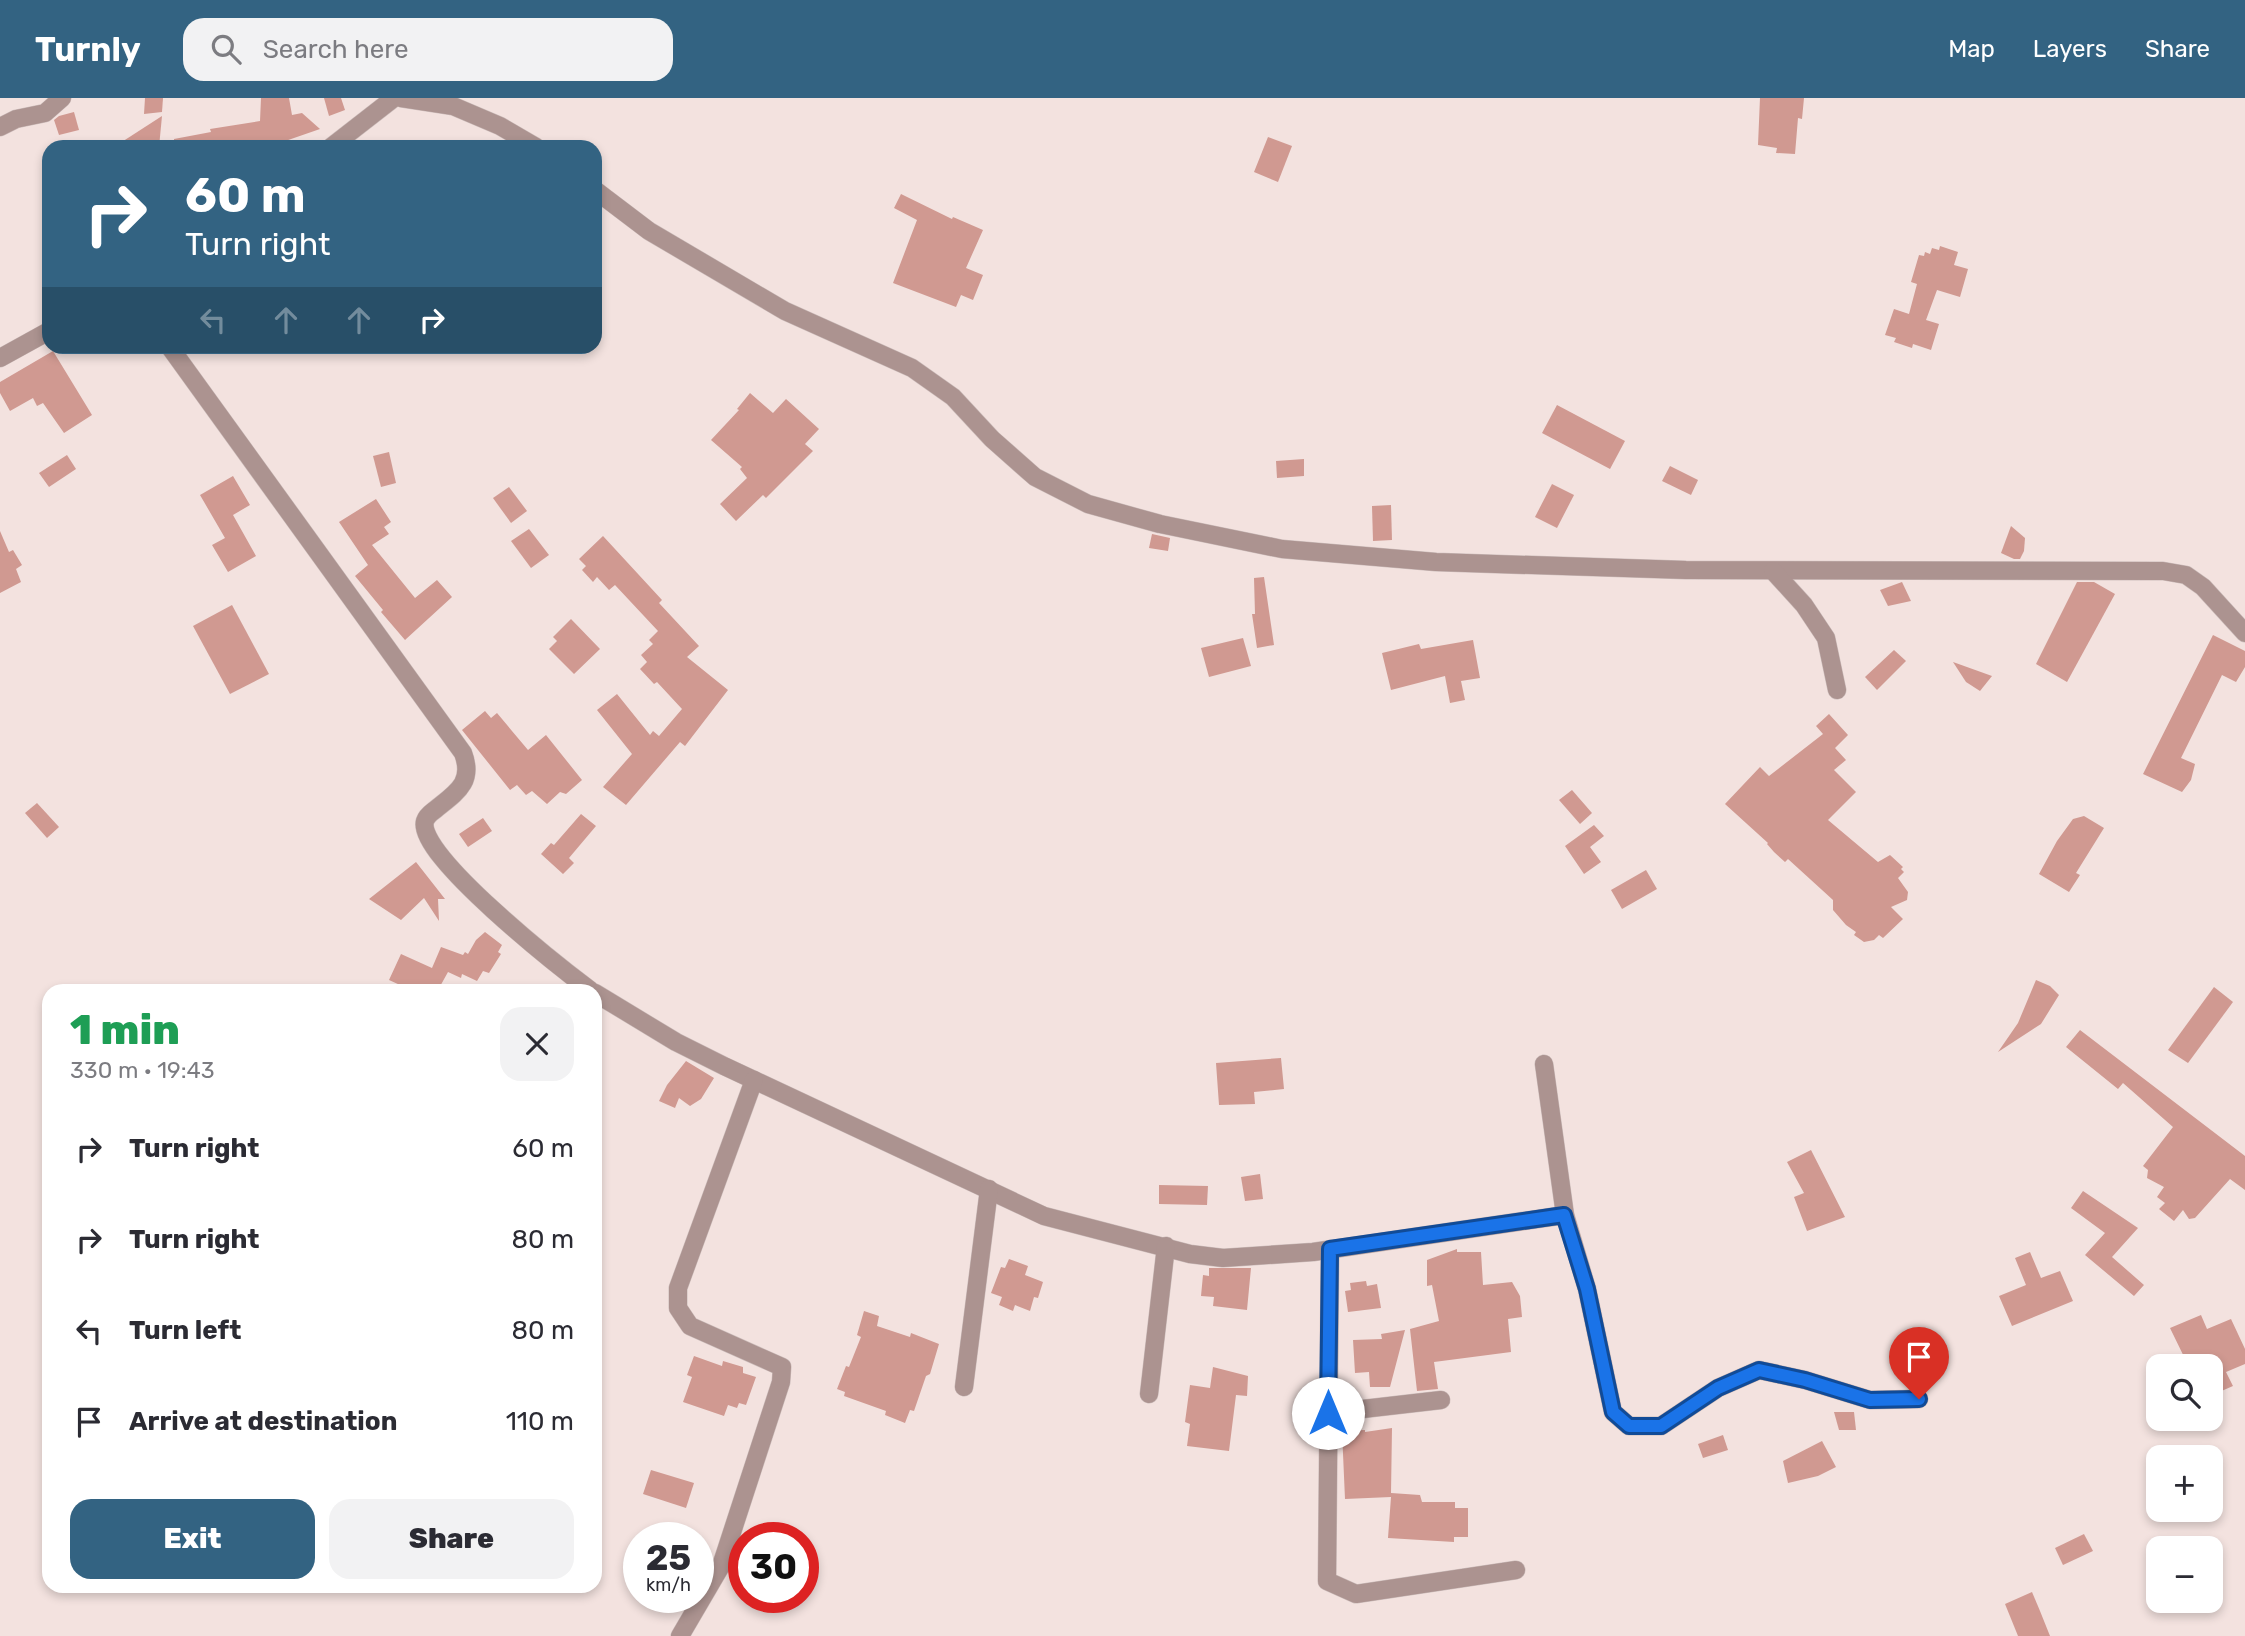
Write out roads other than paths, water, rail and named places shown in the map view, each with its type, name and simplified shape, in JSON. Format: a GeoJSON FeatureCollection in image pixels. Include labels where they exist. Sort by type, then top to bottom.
{"type":"FeatureCollection","features":[{"type":"Feature","properties":{"kind":"street"},"geometry":{"type":"LineString","coordinates":[[0,127],[16,119],[45,113],[62,98]]}},
{"type":"Feature","properties":{"kind":"street"},"geometry":{"type":"LineString","coordinates":[[340,140],[394,98]]}},
{"type":"Feature","properties":{"kind":"street"},"geometry":{"type":"LineString","coordinates":[[401,98],[453,106],[500,126],[524,140]]}},
{"type":"Feature","properties":{"kind":"street"},"geometry":{"type":"LineString","coordinates":[[602,195],[649,231],[774,304],[912,368],[953,397],[992,439],[1035,477],[1088,504],[1160,524],[1282,549],[1436,562],[1686,570],[2163,571],[2186,575],[2203,587],[2245,633]]}},
{"type":"Feature","properties":{"kind":"street"},"geometry":{"type":"LineString","coordinates":[[0,358],[42,335]]}},
{"type":"Feature","properties":{"kind":"street"},"geometry":{"type":"LineString","coordinates":[[175,354],[463,753],[467,763],[467,775],[463,784],[428,816],[424,830],[450,867],[525,939],[582,984]]}},
{"type":"Feature","properties":{"kind":"street"},"geometry":{"type":"LineString","coordinates":[[1773,570],[1804,606],[1826,638],[1836,690]]}},
{"type":"Feature","properties":{"kind":"street"},"geometry":{"type":"LineString","coordinates":[[602,997],[676,1042],[1044,1216],[1190,1254],[1223,1258],[1330,1249],[1564,1215]]}},
{"type":"Feature","properties":{"kind":"street"},"geometry":{"type":"LineString","coordinates":[[1544,1064],[1564,1215],[1587,1289],[1613,1412],[1629,1426],[1661,1426],[1718,1388],[1759,1370],[1805,1380],[1870,1400],[1919,1399]]}},
{"type":"Feature","properties":{"kind":"street"},"geometry":{"type":"LineString","coordinates":[[680,1636],[721,1566],[781,1382],[782,1367],[690,1326],[678,1308],[678,1288],[754,1080]]}},
{"type":"Feature","properties":{"kind":"street"},"geometry":{"type":"LineString","coordinates":[[964,1387],[989,1189]]}},
{"type":"Feature","properties":{"kind":"street"},"geometry":{"type":"LineString","coordinates":[[1149,1394],[1166,1246]]}},
{"type":"Feature","properties":{"kind":"street"},"geometry":{"type":"LineString","coordinates":[[1330,1249],[1327,1581],[1356,1594],[1516,1570]]}},
{"type":"Feature","properties":{"kind":"street"},"geometry":{"type":"LineString","coordinates":[[1328,1413],[1441,1400]]}}]}
